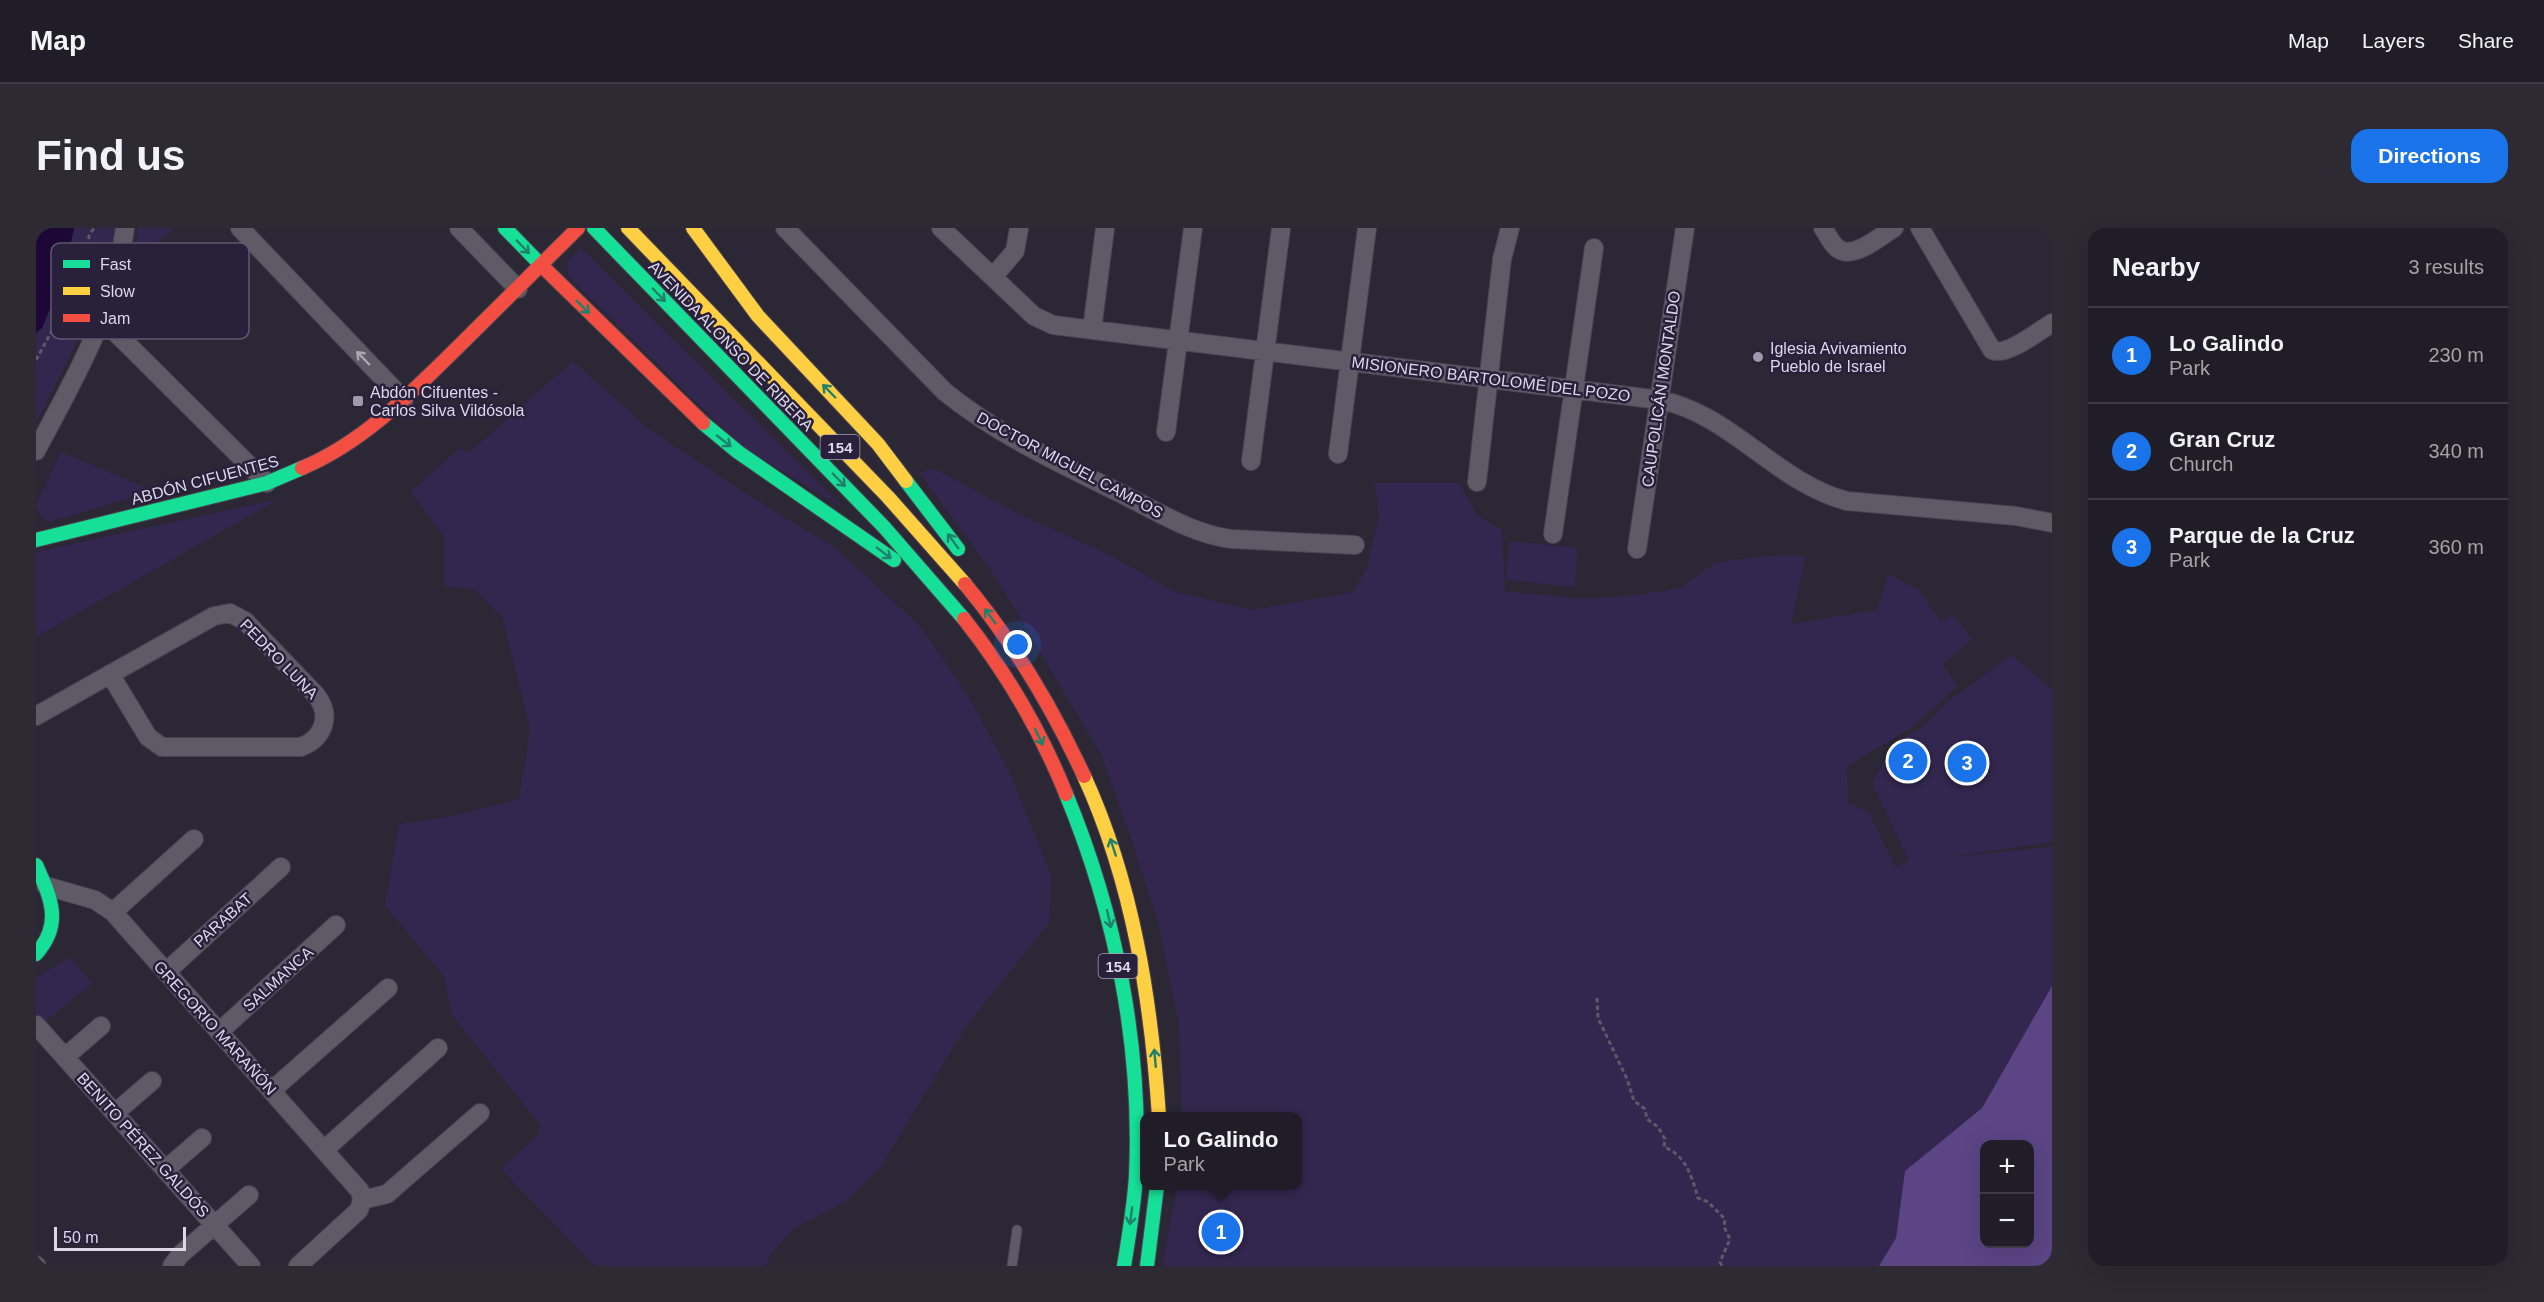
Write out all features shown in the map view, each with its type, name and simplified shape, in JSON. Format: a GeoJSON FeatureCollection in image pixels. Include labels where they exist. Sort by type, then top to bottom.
{"type":"FeatureCollection","features":[{"type":"Feature","properties":{"kind":"main road"},"geometry":{"type":"LineString","coordinates":[[505,228],[694,417],[743,456],[854,530],[965,620]]}},
{"type":"Feature","properties":{"kind":"main road","name":"ABDÓN CIFUENTES"},"geometry":{"type":"LineString","coordinates":[[36,540],[267,483],[306,468],[346,446],[404,400],[578,228]]}},
{"type":"Feature","properties":{"kind":"main road","name":"AVENIDA ALONSO DE RIBERA"},"geometry":{"type":"LineString","coordinates":[[628,228],[903,514],[968,589],[1036,681],[1089,784],[1122,875],[1147,989],[1159,1112]]}},
{"type":"Feature","properties":{"kind":"main road"},"geometry":{"type":"LineString","coordinates":[[693,228],[758,316],[857,420],[899,469],[965,558]]}},
{"type":"Feature","properties":{"kind":"main road","name":"AVENIDA ALONSO DE RIBERA"},"geometry":{"type":"LineString","coordinates":[[598,233],[872,515],[965,620],[1011,686],[1051,760],[1083,834],[1106,906],[1129,1017],[1136,1097],[1136,1177],[1124,1266]]}},
{"type":"Feature","properties":{"kind":"main road"},"geometry":{"type":"LineString","coordinates":[[990,593],[1021,647],[1036,681]]}},
{"type":"Feature","properties":{"kind":"main road"},"geometry":{"type":"LineString","coordinates":[[36,865],[53,906],[53,922],[46,943],[36,954]]}},
{"type":"Feature","properties":{"kind":"main road"},"geometry":{"type":"LineString","coordinates":[[1147,1266],[1156,1190]]}},
{"type":"Feature","properties":{"kind":"street"},"geometry":{"type":"LineString","coordinates":[[123,243],[125,228]]}},
{"type":"Feature","properties":{"kind":"street"},"geometry":{"type":"LineString","coordinates":[[240,228],[404,400]]}},
{"type":"Feature","properties":{"kind":"street"},"geometry":{"type":"LineString","coordinates":[[459,228],[518,289]]}},
{"type":"Feature","properties":{"kind":"street","name":"DOCTOR MIGUEL CAMPOS"},"geometry":{"type":"LineString","coordinates":[[785,228],[945,392],[974,414],[1044,454],[1148,507],[1214,536],[1231,539],[1355,545]]}},
{"type":"Feature","properties":{"kind":"street","name":"MISIONERO BARTOLOMÉ DEL POZO"},"geometry":{"type":"LineString","coordinates":[[941,228],[1043,321],[1063,327],[1660,400],[1683,406],[1709,418],[1809,486],[1833,497],[1847,501],[2016,516],[2052,523]]}},
{"type":"Feature","properties":{"kind":"street"},"geometry":{"type":"LineString","coordinates":[[993,277],[1015,250],[1019,228]]}},
{"type":"Feature","properties":{"kind":"street"},"geometry":{"type":"LineString","coordinates":[[1092,330],[1105,228]]}},
{"type":"Feature","properties":{"kind":"street"},"geometry":{"type":"LineString","coordinates":[[1166,432],[1193,228]]}},
{"type":"Feature","properties":{"kind":"street"},"geometry":{"type":"LineString","coordinates":[[1251,461],[1281,228]]}},
{"type":"Feature","properties":{"kind":"street"},"geometry":{"type":"LineString","coordinates":[[1338,454],[1367,228]]}},
{"type":"Feature","properties":{"kind":"street"},"geometry":{"type":"LineString","coordinates":[[1477,482],[1502,259],[1510,228]]}},
{"type":"Feature","properties":{"kind":"street","name":"CAUPOLICÁN MONTALDO"},"geometry":{"type":"LineString","coordinates":[[1637,549],[1685,228]]}},
{"type":"Feature","properties":{"kind":"street"},"geometry":{"type":"LineString","coordinates":[[1823,228],[1837,248],[1847,252],[1858,250],[1894,228]]}},
{"type":"Feature","properties":{"kind":"street"},"geometry":{"type":"LineString","coordinates":[[1920,228],[1992,350],[2006,351],[2052,323]]}},
{"type":"Feature","properties":{"kind":"street"},"geometry":{"type":"LineString","coordinates":[[1553,534],[1594,248]]}},
{"type":"Feature","properties":{"kind":"street"},"geometry":{"type":"LineString","coordinates":[[36,451],[93,339]]}},
{"type":"Feature","properties":{"kind":"street"},"geometry":{"type":"LineString","coordinates":[[122,339],[267,483]]}},
{"type":"Feature","properties":{"kind":"street","name":"PEDRO LUNA"},"geometry":{"type":"LineString","coordinates":[[36,717],[110,674],[214,615],[230,613],[245,621],[316,695],[323,706],[325,721],[319,735],[301,747],[162,747],[148,737],[110,674]]}},
{"type":"Feature","properties":{"kind":"street"},"geometry":{"type":"LineString","coordinates":[[112,912],[194,839]]}},
{"type":"Feature","properties":{"kind":"street","name":"PARABAT"},"geometry":{"type":"LineString","coordinates":[[165,972],[281,867]]}},
{"type":"Feature","properties":{"kind":"street","name":"GREGORIO MARAÑÓN"},"geometry":{"type":"LineString","coordinates":[[46,886],[95,900],[112,912],[360,1191],[363,1200]]}},
{"type":"Feature","properties":{"kind":"street","name":"SALMANCA"},"geometry":{"type":"LineString","coordinates":[[219,1032],[336,926]]}},
{"type":"Feature","properties":{"kind":"street"},"geometry":{"type":"LineString","coordinates":[[271,1091],[388,988]]}},
{"type":"Feature","properties":{"kind":"street","name":"BENITO PÉREZ GALDÓS"},"geometry":{"type":"LineString","coordinates":[[36,1024],[251,1266]]}},
{"type":"Feature","properties":{"kind":"street"},"geometry":{"type":"LineString","coordinates":[[65,1057],[101,1026]]}},
{"type":"Feature","properties":{"kind":"street"},"geometry":{"type":"LineString","coordinates":[[324,1150],[438,1048]]}},
{"type":"Feature","properties":{"kind":"street"},"geometry":{"type":"LineString","coordinates":[[115,1113],[152,1081]]}},
{"type":"Feature","properties":{"kind":"street"},"geometry":{"type":"LineString","coordinates":[[298,1266],[359,1210],[363,1200],[387,1194],[480,1113]]}},
{"type":"Feature","properties":{"kind":"street"},"geometry":{"type":"LineString","coordinates":[[165,1170],[202,1138]]}},
{"type":"Feature","properties":{"kind":"street"},"geometry":{"type":"LineString","coordinates":[[172,1266],[180,1255],[249,1195]]}},
{"type":"Feature","properties":{"kind":"lane"},"geometry":{"type":"LineString","coordinates":[[1012,1266],[1017,1230]]}},
{"type":"Feature","properties":{"kind":"path"},"geometry":{"type":"LineString","coordinates":[[89,243],[89,236],[94,228]]}},
{"type":"Feature","properties":{"kind":"path"},"geometry":{"type":"LineString","coordinates":[[36,360],[51,333]]}},
{"type":"Feature","properties":{"kind":"path"},"geometry":{"type":"LineString","coordinates":[[1597,998],[1598,1018],[1627,1079],[1634,1101],[1645,1109],[1647,1119],[1658,1127],[1665,1139],[1664,1147],[1676,1151],[1693,1176],[1698,1198],[1708,1202],[1725,1219],[1724,1227],[1730,1239],[1720,1262],[1722,1266]]}},
{"type":"Feature","properties":{"kind":"shaded area"},"geometry":{"type":"Polygon","coordinates":[[[36,228],[74,228],[71,243],[51,243],[51,306],[42,328],[36,333],[36,228]]]}},
{"type":"Feature","properties":{"kind":"shaded area"},"geometry":{"type":"Polygon","coordinates":[[[74,228],[116,228],[113,243],[71,243],[74,228]]]}},
{"type":"Feature","properties":{"kind":"shaded area"},"geometry":{"type":"Polygon","coordinates":[[[138,228],[174,228],[157,243],[136,243],[138,228]]]}},
{"type":"Feature","properties":{"kind":"shaded area"},"geometry":{"type":"Polygon","coordinates":[[[581,248],[844,508],[743,448],[568,276],[568,260],[581,248]]]}},
{"type":"Feature","properties":{"kind":"shaded area"},"geometry":{"type":"Polygon","coordinates":[[[51,306],[51,339],[78,339],[36,423],[36,333],[42,328],[51,306]]]}},
{"type":"Feature","properties":{"kind":"shaded area"},"geometry":{"type":"Polygon","coordinates":[[[573,361],[650,430],[745,493],[834,547],[920,626],[967,694],[1009,771],[1051,875],[1050,922],[964,1029],[880,1168],[847,1201],[793,1229],[770,1255],[766,1266],[595,1266],[501,1169],[536,1137],[541,1126],[452,1015],[444,977],[385,905],[399,824],[448,817],[519,799],[530,729],[502,616],[473,589],[444,586],[444,537],[411,492],[460,448],[469,453],[573,361]]]}},
{"type":"Feature","properties":{"kind":"shaded area"},"geometry":{"type":"Polygon","coordinates":[[[61,452],[154,491],[49,522],[40,515],[36,505],[61,452]]]}},
{"type":"Feature","properties":{"kind":"shaded area"},"geometry":{"type":"Polygon","coordinates":[[[935,469],[1019,514],[1105,553],[1176,592],[1253,610],[1353,592],[1367,568],[1379,517],[1375,483],[1459,483],[1478,516],[1502,530],[1505,591],[1582,599],[1638,595],[1680,588],[1716,562],[1767,556],[1806,555],[1791,624],[1877,610],[1889,574],[1919,590],[1941,622],[1954,615],[1972,639],[1943,664],[1957,687],[1910,729],[1847,766],[1848,803],[1869,812],[1895,867],[1909,861],[1872,783],[1894,743],[1922,728],[1946,703],[2012,655],[2052,690],[2052,842],[1934,859],[2052,847],[2052,986],[1982,1108],[1905,1171],[1896,1238],[1879,1266],[1162,1266],[1176,1190],[1302,1190],[1302,1112],[1182,1112],[1179,1024],[1158,922],[1101,754],[995,576],[919,472],[935,469]]]}},
{"type":"Feature","properties":{"kind":"shaded area"},"geometry":{"type":"Polygon","coordinates":[[[279,499],[36,637],[36,552],[279,499]]]}},
{"type":"Feature","properties":{"kind":"shaded area"},"geometry":{"type":"Polygon","coordinates":[[[1509,541],[1578,548],[1574,587],[1506,580],[1509,541]]]}},
{"type":"Feature","properties":{"kind":"shaded area"},"geometry":{"type":"Polygon","coordinates":[[[69,957],[92,983],[44,1023],[36,1014],[36,979],[69,957]]]}},
{"type":"Feature","properties":{"kind":"shaded area"},"geometry":{"type":"Polygon","coordinates":[[[2052,986],[2052,1266],[1879,1266],[1896,1238],[1905,1171],[1982,1108],[2052,986]]]}},
{"type":"Feature","properties":{"kind":"traffic: fast"},"geometry":{"type":"LineString","coordinates":[[505,228],[541,265]]}},
{"type":"Feature","properties":{"kind":"traffic: fast"},"geometry":{"type":"LineString","coordinates":[[594,228],[884,527],[964,619]]}},
{"type":"Feature","properties":{"kind":"traffic: fast"},"geometry":{"type":"LineString","coordinates":[[703,423],[738,452],[894,560]]}},
{"type":"Feature","properties":{"kind":"traffic: fast"},"geometry":{"type":"LineString","coordinates":[[36,540],[267,483],[302,468]]}},
{"type":"Feature","properties":{"kind":"traffic: fast"},"geometry":{"type":"LineString","coordinates":[[906,481],[958,549]]}},
{"type":"Feature","properties":{"kind":"traffic: fast"},"geometry":{"type":"LineString","coordinates":[[1066,794],[1099,886],[1112,934],[1130,1030],[1135,1078],[1136,1176],[1124,1266]]}},
{"type":"Feature","properties":{"kind":"traffic: fast"},"geometry":{"type":"LineString","coordinates":[[36,865],[52,911],[50,932],[36,954]]}},
{"type":"Feature","properties":{"kind":"traffic: fast"},"geometry":{"type":"LineString","coordinates":[[1147,1266],[1156,1190]]}},
{"type":"Feature","properties":{"kind":"traffic: slow"},"geometry":{"type":"LineString","coordinates":[[628,228],[888,497],[965,584]]}},
{"type":"Feature","properties":{"kind":"traffic: slow"},"geometry":{"type":"LineString","coordinates":[[693,228],[758,316],[878,444],[906,481]]}},
{"type":"Feature","properties":{"kind":"traffic: slow"},"geometry":{"type":"LineString","coordinates":[[1084,776],[1115,858],[1137,943],[1151,1029],[1159,1112]]}},
{"type":"Feature","properties":{"kind":"traffic: jam"},"geometry":{"type":"LineString","coordinates":[[302,468],[325,457],[367,430],[405,398],[578,228]]}},
{"type":"Feature","properties":{"kind":"traffic: jam"},"geometry":{"type":"LineString","coordinates":[[541,265],[703,423]]}},
{"type":"Feature","properties":{"kind":"traffic: jam"},"geometry":{"type":"LineString","coordinates":[[965,584],[1000,629],[1031,676],[1084,776]]}},
{"type":"Feature","properties":{"kind":"traffic: jam"},"geometry":{"type":"LineString","coordinates":[[964,619],[1008,681],[1034,725],[1066,794]]}},
{"type":"Feature","properties":{"kind":"place","name":"Iglesia Avivamiento Pueblo de Israel"},"geometry":{"type":"Point","coordinates":[1758,357]}},
{"type":"Feature","properties":{"kind":"place","name":"Abdón Cifuentes - Carlos Silva Vildósola"},"geometry":{"type":"Point","coordinates":[358,401]}},
{"type":"Feature","properties":{"kind":"place","name":"Gran Cruz"},"geometry":{"type":"Point","coordinates":[1908,761]}},
{"type":"Feature","properties":{"kind":"place","name":"Parque de la Cruz"},"geometry":{"type":"Point","coordinates":[1967,763]}},
{"type":"Feature","properties":{"kind":"place","name":"Lo Galindo"},"geometry":{"type":"Point","coordinates":[1221,1232]}}]}
